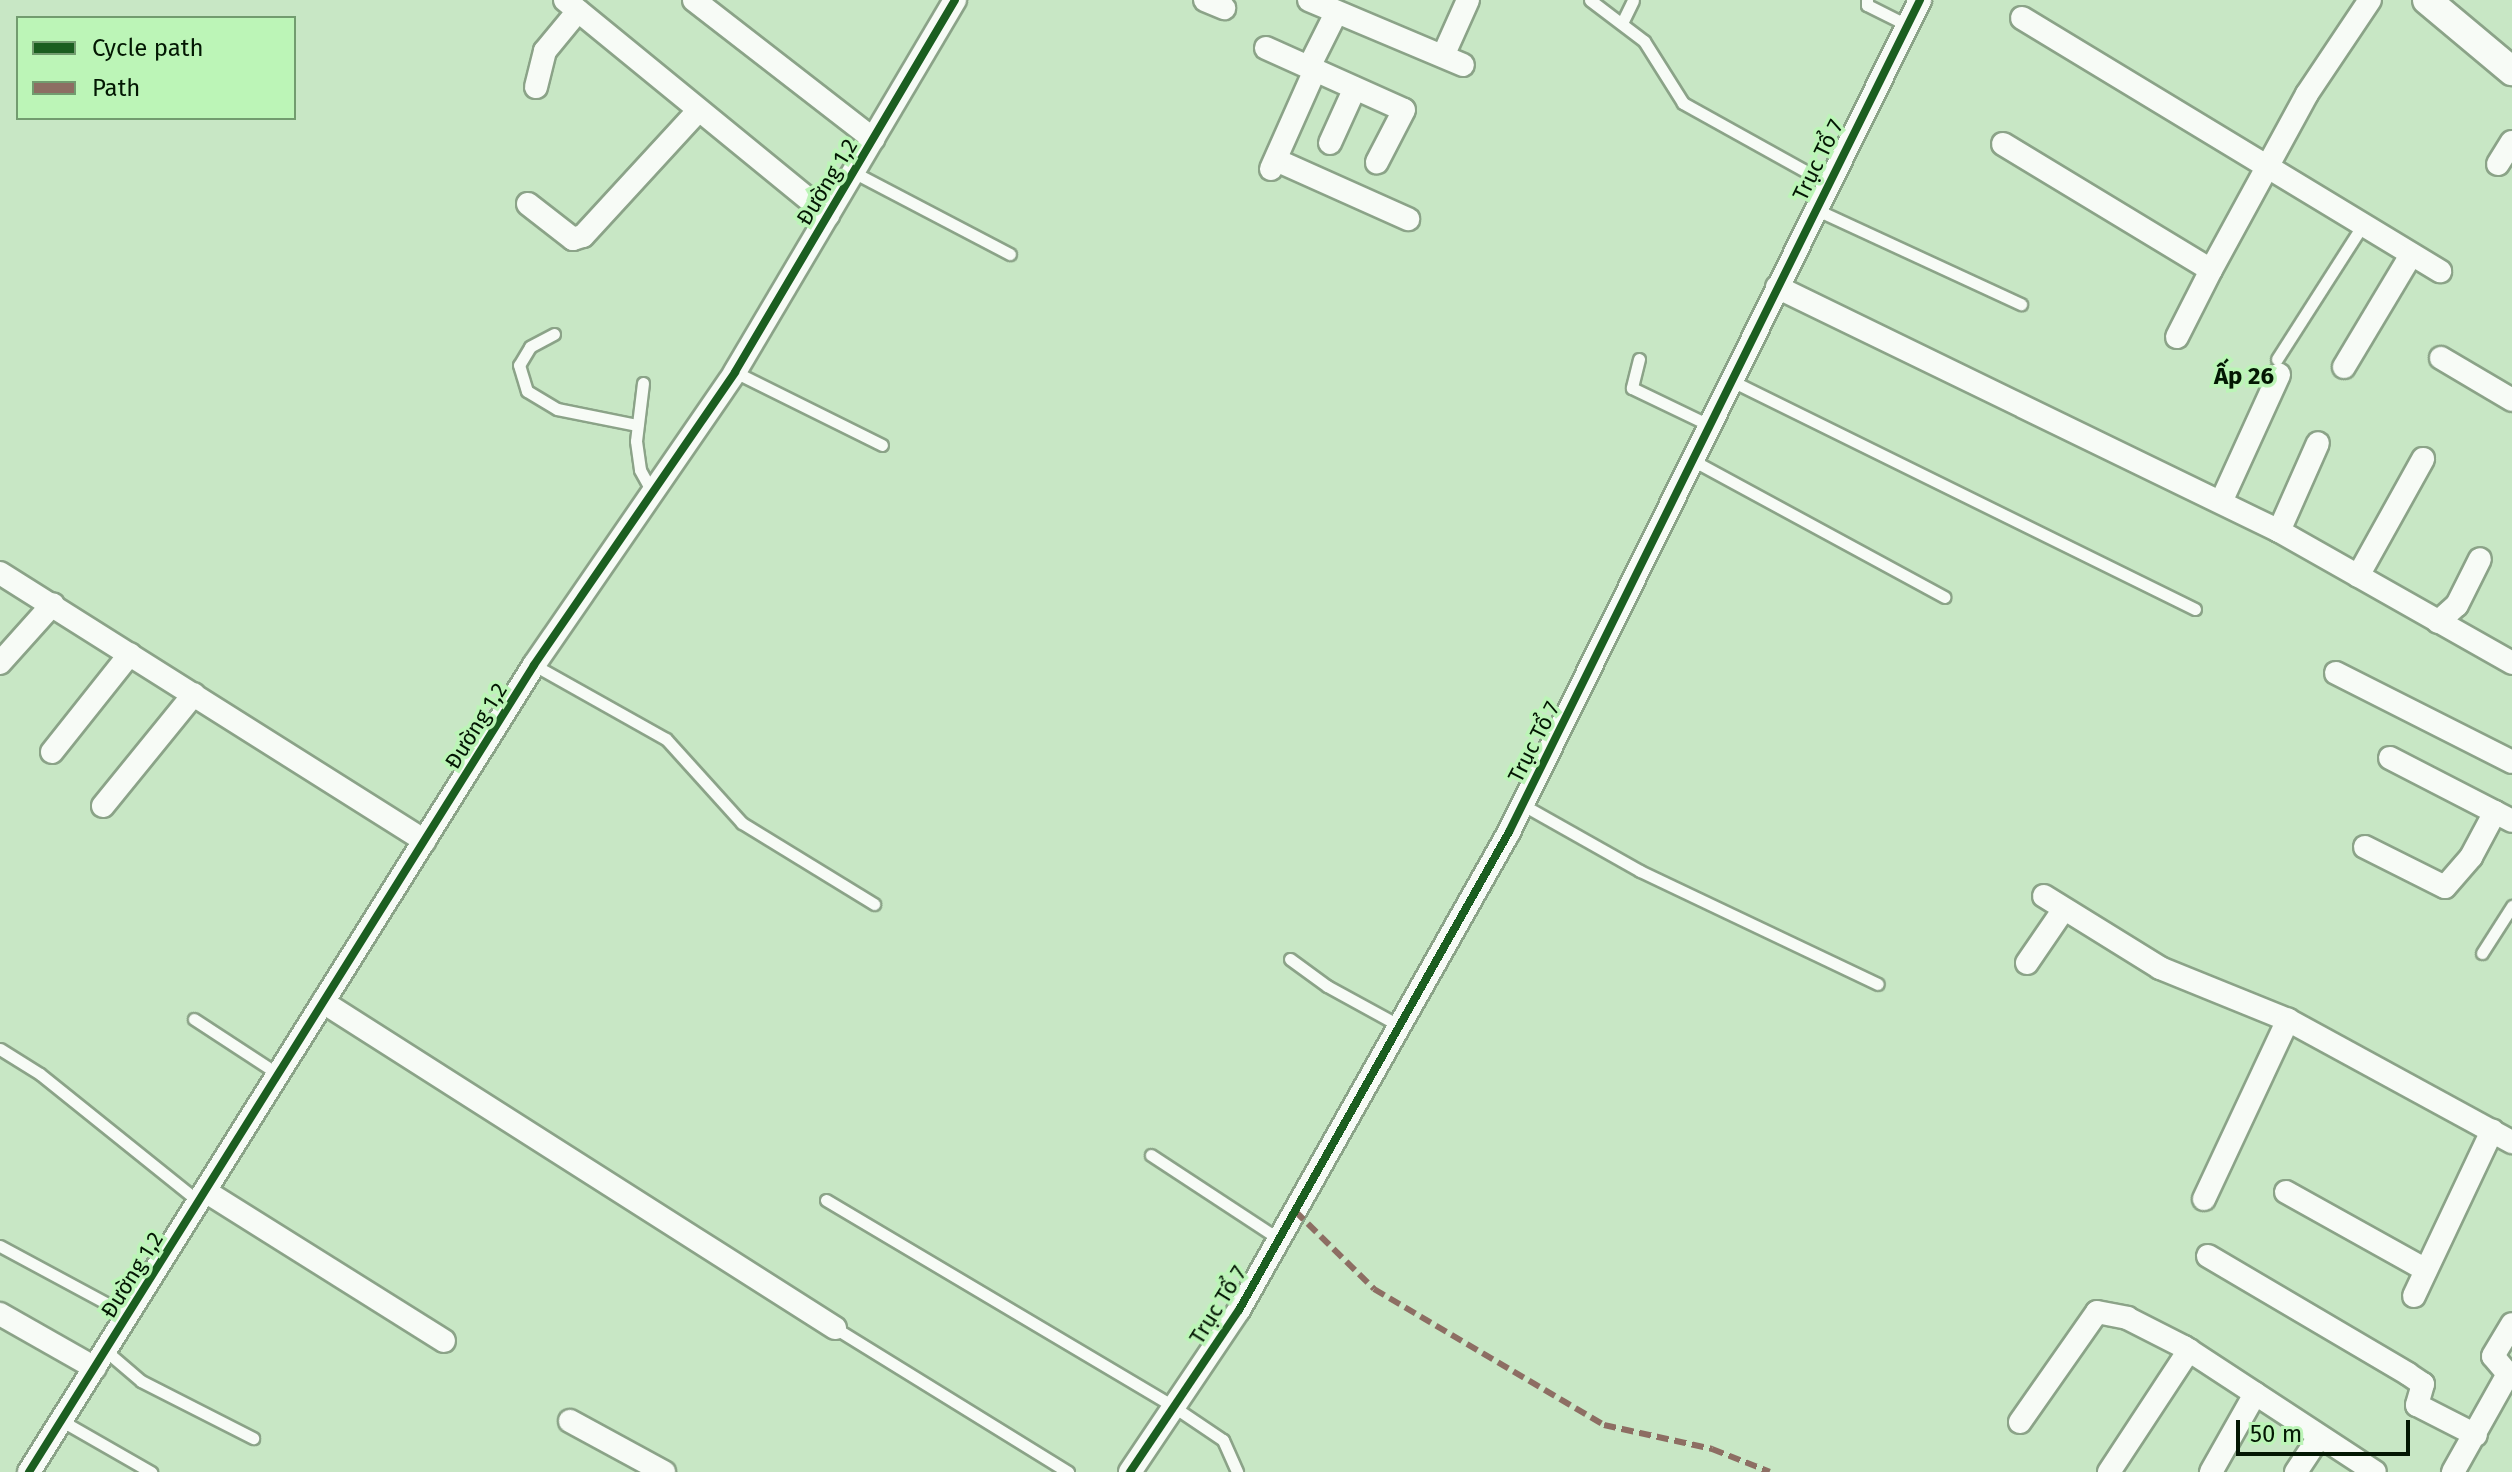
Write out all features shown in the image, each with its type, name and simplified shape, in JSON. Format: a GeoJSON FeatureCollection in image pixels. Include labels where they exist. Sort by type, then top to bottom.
{"type":"FeatureCollection","features":[{"type":"Feature","properties":{"kind":"street"},"geometry":{"type":"LineString","coordinates":[[694,0],[873,139]]}},
{"type":"Feature","properties":{"kind":"street","name":"Đường 1,2"},"geometry":{"type":"LineString","coordinates":[[29,1472],[534,665],[655,496],[735,372],[955,0]]}},
{"type":"Feature","properties":{"kind":"street"},"geometry":{"type":"LineString","coordinates":[[1309,0],[1453,60],[1468,0]]}},
{"type":"Feature","properties":{"kind":"street","name":"Trục Tổ 7"},"geometry":{"type":"LineString","coordinates":[[1130,1472],[1279,1239],[1523,805],[1694,461],[1814,209],[1920,0]]}},
{"type":"Feature","properties":{"kind":"street"},"geometry":{"type":"LineString","coordinates":[[2177,337],[2307,94],[2370,0]]}},
{"type":"Feature","properties":{"kind":"street"},"geometry":{"type":"LineString","coordinates":[[2427,0],[2512,71]]}},
{"type":"Feature","properties":{"kind":"street"},"geometry":{"type":"LineString","coordinates":[[536,87],[545,51],[571,6],[828,215]]}},
{"type":"Feature","properties":{"kind":"street"},"geometry":{"type":"LineString","coordinates":[[1336,13],[1273,164],[1408,219]]}},
{"type":"Feature","properties":{"kind":"street"},"geometry":{"type":"LineString","coordinates":[[2022,18],[2440,271]]}},
{"type":"Feature","properties":{"kind":"street"},"geometry":{"type":"LineString","coordinates":[[1266,48],[1404,110],[1377,162]]}},
{"type":"Feature","properties":{"kind":"street"},"geometry":{"type":"LineString","coordinates":[[1330,143],[1355,88]]}},
{"type":"Feature","properties":{"kind":"street"},"geometry":{"type":"LineString","coordinates":[[528,204],[573,239],[583,236],[699,110]]}},
{"type":"Feature","properties":{"kind":"street"},"geometry":{"type":"LineString","coordinates":[[2498,164],[2512,142]]}},
{"type":"Feature","properties":{"kind":"street"},"geometry":{"type":"LineString","coordinates":[[2003,144],[2211,270]]}},
{"type":"Feature","properties":{"kind":"street"},"geometry":{"type":"LineString","coordinates":[[2344,367],[2411,255]]}},
{"type":"Feature","properties":{"kind":"street"},"geometry":{"type":"LineString","coordinates":[[1777,287],[2279,531],[2512,663]]}},
{"type":"Feature","properties":{"kind":"street"},"geometry":{"type":"LineString","coordinates":[[2441,358],[2512,400]]}},
{"type":"Feature","properties":{"kind":"street"},"geometry":{"type":"LineString","coordinates":[[2221,502],[2278,367]]}},
{"type":"Feature","properties":{"kind":"street"},"geometry":{"type":"LineString","coordinates":[[2279,531],[2318,443]]}},
{"type":"Feature","properties":{"kind":"street"},"geometry":{"type":"LineString","coordinates":[[2358,576],[2423,459]]}},
{"type":"Feature","properties":{"kind":"street"},"geometry":{"type":"LineString","coordinates":[[2438,622],[2457,605],[2480,559]]}},
{"type":"Feature","properties":{"kind":"street"},"geometry":{"type":"LineString","coordinates":[[0,573],[425,841]]}},
{"type":"Feature","properties":{"kind":"street"},"geometry":{"type":"LineString","coordinates":[[0,663],[53,604]]}},
{"type":"Feature","properties":{"kind":"street"},"geometry":{"type":"LineString","coordinates":[[52,752],[130,654]]}},
{"type":"Feature","properties":{"kind":"street"},"geometry":{"type":"LineString","coordinates":[[2336,673],[2512,762]]}},
{"type":"Feature","properties":{"kind":"street"},"geometry":{"type":"LineString","coordinates":[[103,806],[194,694]]}},
{"type":"Feature","properties":{"kind":"street"},"geometry":{"type":"LineString","coordinates":[[2365,847],[2445,887],[2503,816],[2390,758]]}},
{"type":"Feature","properties":{"kind":"street"},"geometry":{"type":"LineString","coordinates":[[2044,896],[2160,968],[2288,1020],[2512,1142]]}},
{"type":"Feature","properties":{"kind":"street"},"geometry":{"type":"LineString","coordinates":[[2027,963],[2064,909]]}},
{"type":"Feature","properties":{"kind":"street"},"geometry":{"type":"LineString","coordinates":[[323,1002],[835,1328]]}},
{"type":"Feature","properties":{"kind":"street"},"geometry":{"type":"LineString","coordinates":[[2204,1199],[2288,1020]]}},
{"type":"Feature","properties":{"kind":"street"},"geometry":{"type":"LineString","coordinates":[[2414,1296],[2492,1131]]}},
{"type":"Feature","properties":{"kind":"street"},"geometry":{"type":"LineString","coordinates":[[2286,1192],[2426,1270]]}},
{"type":"Feature","properties":{"kind":"street"},"geometry":{"type":"LineString","coordinates":[[202,1196],[444,1341]]}},
{"type":"Feature","properties":{"kind":"street"},"geometry":{"type":"LineString","coordinates":[[2208,1256],[2396,1365],[2423,1384],[2417,1405],[2476,1435]]}},
{"type":"Feature","properties":{"kind":"street"},"geometry":{"type":"LineString","coordinates":[[2020,1422],[2097,1312],[2127,1318],[2189,1350],[2375,1472]]}},
{"type":"Feature","properties":{"kind":"street"},"geometry":{"type":"LineString","coordinates":[[0,1314],[101,1360]]}},
{"type":"Feature","properties":{"kind":"street"},"geometry":{"type":"LineString","coordinates":[[2453,1472],[2508,1374],[2493,1356],[2512,1324]]}},
{"type":"Feature","properties":{"kind":"street"},"geometry":{"type":"LineString","coordinates":[[2109,1472],[2189,1350]]}},
{"type":"Feature","properties":{"kind":"street"},"geometry":{"type":"LineString","coordinates":[[2211,1472],[2255,1394]]}},
{"type":"Feature","properties":{"kind":"street"},"geometry":{"type":"LineString","coordinates":[[570,1421],[664,1472]]}},
{"type":"Feature","properties":{"kind":"street"},"geometry":{"type":"LineString","coordinates":[[2296,1472],[2319,1437]]}},
{"type":"Feature","properties":{"kind":"lane"},"geometry":{"type":"LineString","coordinates":[[1590,0],[1644,41],[1683,103],[1827,183]]}},
{"type":"Feature","properties":{"kind":"lane"},"geometry":{"type":"LineString","coordinates":[[1622,23],[1633,0]]}},
{"type":"Feature","properties":{"kind":"lane"},"geometry":{"type":"LineString","coordinates":[[1867,0],[1907,25]]}},
{"type":"Feature","properties":{"kind":"lane"},"geometry":{"type":"LineString","coordinates":[[853,172],[1010,254]]}},
{"type":"Feature","properties":{"kind":"lane"},"geometry":{"type":"LineString","coordinates":[[1814,209],[2021,304]]}},
{"type":"Feature","properties":{"kind":"lane"},"geometry":{"type":"LineString","coordinates":[[2278,367],[2362,226]]}},
{"type":"Feature","properties":{"kind":"lane"},"geometry":{"type":"LineString","coordinates":[[554,334],[530,347],[519,365],[527,391],[557,409],[637,425]]}},
{"type":"Feature","properties":{"kind":"lane"},"geometry":{"type":"LineString","coordinates":[[1639,359],[1632,388],[1711,426]]}},
{"type":"Feature","properties":{"kind":"lane"},"geometry":{"type":"LineString","coordinates":[[735,372],[882,445]]}},
{"type":"Feature","properties":{"kind":"lane"},"geometry":{"type":"LineString","coordinates":[[1732,381],[2195,609]]}},
{"type":"Feature","properties":{"kind":"lane"},"geometry":{"type":"LineString","coordinates":[[643,383],[637,425],[640,470],[655,496]]}},
{"type":"Feature","properties":{"kind":"lane"},"geometry":{"type":"LineString","coordinates":[[1694,461],[1945,597]]}},
{"type":"Feature","properties":{"kind":"lane"},"geometry":{"type":"LineString","coordinates":[[534,665],[666,739],[742,823],[874,904]]}},
{"type":"Feature","properties":{"kind":"lane"},"geometry":{"type":"LineString","coordinates":[[1523,805],[1640,871],[1878,984]]}},
{"type":"Feature","properties":{"kind":"lane"},"geometry":{"type":"LineString","coordinates":[[2482,953],[2512,906]]}},
{"type":"Feature","properties":{"kind":"lane"},"geometry":{"type":"LineString","coordinates":[[1290,959],[1327,986],[1400,1026]]}},
{"type":"Feature","properties":{"kind":"lane"},"geometry":{"type":"LineString","coordinates":[[194,1019],[278,1074]]}},
{"type":"Feature","properties":{"kind":"lane"},"geometry":{"type":"LineString","coordinates":[[0,1049],[40,1074],[202,1196]]}},
{"type":"Feature","properties":{"kind":"lane"},"geometry":{"type":"LineString","coordinates":[[1151,1155],[1279,1239]]}},
{"type":"Feature","properties":{"kind":"lane"},"geometry":{"type":"LineString","coordinates":[[826,1200],[1174,1407],[1223,1440],[1237,1472]]}},
{"type":"Feature","properties":{"kind":"lane"},"geometry":{"type":"LineString","coordinates":[[0,1246],[128,1315]]}},
{"type":"Feature","properties":{"kind":"lane"},"geometry":{"type":"LineString","coordinates":[[835,1328],[1068,1472]]}},
{"type":"Feature","properties":{"kind":"lane"},"geometry":{"type":"LineString","coordinates":[[101,1360],[253,1438]]}},
{"type":"Feature","properties":{"kind":"lane"},"geometry":{"type":"LineString","coordinates":[[62,1421],[151,1472]]}},
{"type":"Feature","properties":{"kind":"marked path"},"geometry":{"type":"LineString","coordinates":[[1295,1211],[1374,1289],[1604,1425],[1712,1449],[1770,1472]]}},
{"type":"Feature","properties":{"kind":"cycle path"},"geometry":{"type":"LineString","coordinates":[[29,1472],[534,665],[735,372],[955,0]]}},
{"type":"Feature","properties":{"kind":"cycle path"},"geometry":{"type":"LineString","coordinates":[[1130,1472],[1239,1310],[1509,832],[1920,0]]}},
{"type":"Feature","properties":{"kind":"district","name":"Ấp 26"},"geometry":{"type":"Point","coordinates":[2244,377]}}]}
